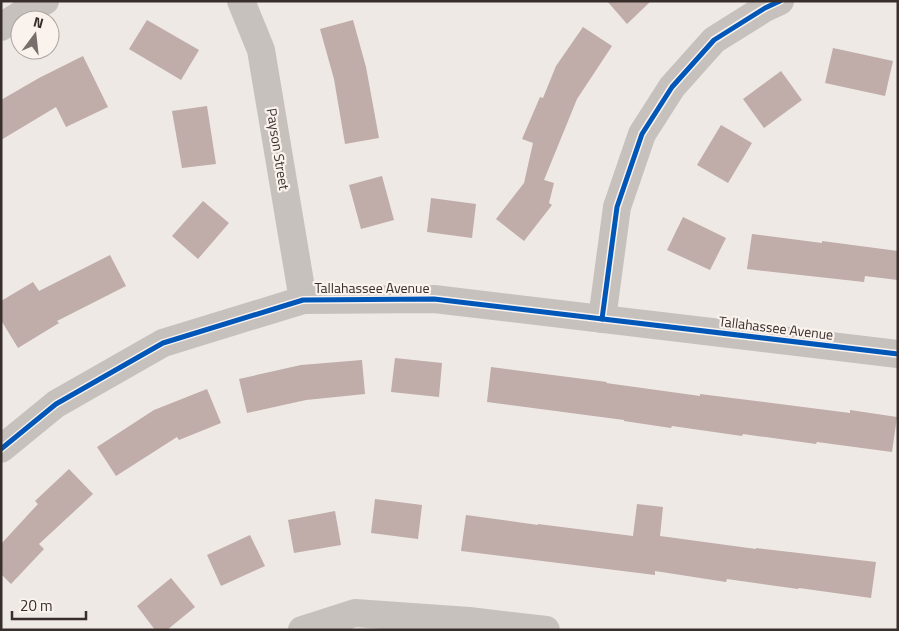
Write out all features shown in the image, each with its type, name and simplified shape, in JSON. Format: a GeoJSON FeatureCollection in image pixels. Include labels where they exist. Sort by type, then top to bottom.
{"type":"FeatureCollection","features":[{"type":"Feature","properties":{"kind":"street","name":"Payson Street"},"geometry":{"type":"LineString","coordinates":[[241,1],[261,50],[303,300]]}},
{"type":"Feature","properties":{"kind":"street"},"geometry":{"type":"LineString","coordinates":[[602,318],[617,207],[642,134],[672,87],[714,40],[765,8],[780,1]]}},
{"type":"Feature","properties":{"kind":"street"},"geometry":{"type":"LineString","coordinates":[[1,27],[32,4]]}},
{"type":"Feature","properties":{"kind":"street","name":"Tallahassee Avenue"},"geometry":{"type":"LineString","coordinates":[[1,449],[56,404],[163,343],[303,300],[434,299],[898,354]]}},
{"type":"Feature","properties":{"kind":"street"},"geometry":{"type":"LineString","coordinates":[[302,630],[355,613],[468,625],[546,630]]}},
{"type":"Feature","properties":{"kind":"building"},"geometry":{"type":"Polygon","coordinates":[[[607,1],[651,1],[627,24],[607,1]]]}},
{"type":"Feature","properties":{"kind":"building"},"geometry":{"type":"Polygon","coordinates":[[[147,20],[199,50],[181,80],[129,49],[147,20]]]}},
{"type":"Feature","properties":{"kind":"building"},"geometry":{"type":"Polygon","coordinates":[[[353,20],[366,67],[379,138],[345,144],[334,79],[320,29],[353,20]]]}},
{"type":"Feature","properties":{"kind":"building"},"geometry":{"type":"Polygon","coordinates":[[[583,27],[612,46],[577,99],[544,180],[554,183],[549,203],[552,205],[524,241],[496,219],[524,183],[533,143],[522,139],[540,97],[543,98],[556,66],[583,27]]]}},
{"type":"Feature","properties":{"kind":"building"},"geometry":{"type":"Polygon","coordinates":[[[833,48],[893,61],[885,96],[825,83],[833,48]]]}},
{"type":"Feature","properties":{"kind":"building"},"geometry":{"type":"Polygon","coordinates":[[[83,56],[108,107],[66,127],[56,107],[1,140],[1,100],[83,56]]]}},
{"type":"Feature","properties":{"kind":"building"},"geometry":{"type":"Polygon","coordinates":[[[781,71],[802,100],[764,128],[743,99],[781,71]]]}},
{"type":"Feature","properties":{"kind":"building"},"geometry":{"type":"Polygon","coordinates":[[[207,106],[216,164],[182,168],[172,111],[207,106]]]}},
{"type":"Feature","properties":{"kind":"building"},"geometry":{"type":"Polygon","coordinates":[[[721,125],[752,143],[728,183],[697,165],[721,125]]]}},
{"type":"Feature","properties":{"kind":"building"},"geometry":{"type":"Polygon","coordinates":[[[382,176],[394,220],[361,229],[349,185],[382,176]]]}},
{"type":"Feature","properties":{"kind":"building"},"geometry":{"type":"Polygon","coordinates":[[[431,198],[476,204],[472,238],[427,232],[431,198]]]}},
{"type":"Feature","properties":{"kind":"building"},"geometry":{"type":"Polygon","coordinates":[[[203,201],[229,223],[198,259],[172,236],[203,201]]]}},
{"type":"Feature","properties":{"kind":"building"},"geometry":{"type":"Polygon","coordinates":[[[683,217],[726,238],[710,270],[667,250],[683,217]]]}},
{"type":"Feature","properties":{"kind":"building"},"geometry":{"type":"Polygon","coordinates":[[[752,234],[898,251],[898,280],[865,276],[864,282],[747,269],[752,234]]]}},
{"type":"Feature","properties":{"kind":"building"},"geometry":{"type":"Polygon","coordinates":[[[110,255],[126,286],[57,321],[59,323],[18,348],[1,320],[1,301],[33,282],[39,291],[110,255]]]}},
{"type":"Feature","properties":{"kind":"building"},"geometry":{"type":"Polygon","coordinates":[[[395,358],[442,363],[439,397],[391,392],[395,358]]]}},
{"type":"Feature","properties":{"kind":"building"},"geometry":{"type":"Polygon","coordinates":[[[362,360],[365,394],[306,400],[247,413],[239,379],[301,365],[362,360]]]}},
{"type":"Feature","properties":{"kind":"building"},"geometry":{"type":"Polygon","coordinates":[[[491,367],[700,396],[700,394],[850,413],[850,410],[897,417],[892,452],[743,434],[742,436],[672,426],[671,428],[487,402],[491,367]]]}},
{"type":"Feature","properties":{"kind":"building"},"geometry":{"type":"Polygon","coordinates":[[[207,389],[221,423],[179,440],[177,437],[116,476],[97,447],[154,410],[207,389]]]}},
{"type":"Feature","properties":{"kind":"building"},"geometry":{"type":"Polygon","coordinates":[[[69,469],[93,494],[39,544],[44,549],[11,584],[1,574],[1,544],[38,504],[35,501],[69,469]]]}},
{"type":"Feature","properties":{"kind":"building"},"geometry":{"type":"Polygon","coordinates":[[[375,499],[422,505],[418,539],[371,533],[375,499]]]}},
{"type":"Feature","properties":{"kind":"building"},"geometry":{"type":"Polygon","coordinates":[[[637,504],[663,507],[660,536],[876,562],[871,598],[727,579],[726,582],[655,571],[655,575],[461,551],[466,515],[633,536],[637,504]]]}},
{"type":"Feature","properties":{"kind":"building"},"geometry":{"type":"Polygon","coordinates":[[[335,511],[341,545],[294,553],[288,520],[335,511]]]}},
{"type":"Feature","properties":{"kind":"building"},"geometry":{"type":"Polygon","coordinates":[[[250,535],[265,566],[221,586],[207,555],[250,535]]]}},
{"type":"Feature","properties":{"kind":"building"},"geometry":{"type":"Polygon","coordinates":[[[171,578],[195,607],[167,630],[155,630],[137,606],[171,578]]]}},
{"type":"Feature","properties":{"kind":"cycle path"},"geometry":{"type":"LineString","coordinates":[[602,319],[617,207],[642,134],[672,87],[714,40],[765,8],[780,1]]}},
{"type":"Feature","properties":{"kind":"cycle path"},"geometry":{"type":"LineString","coordinates":[[1,449],[56,404],[163,343],[303,300],[434,299],[898,354]]}}]}
